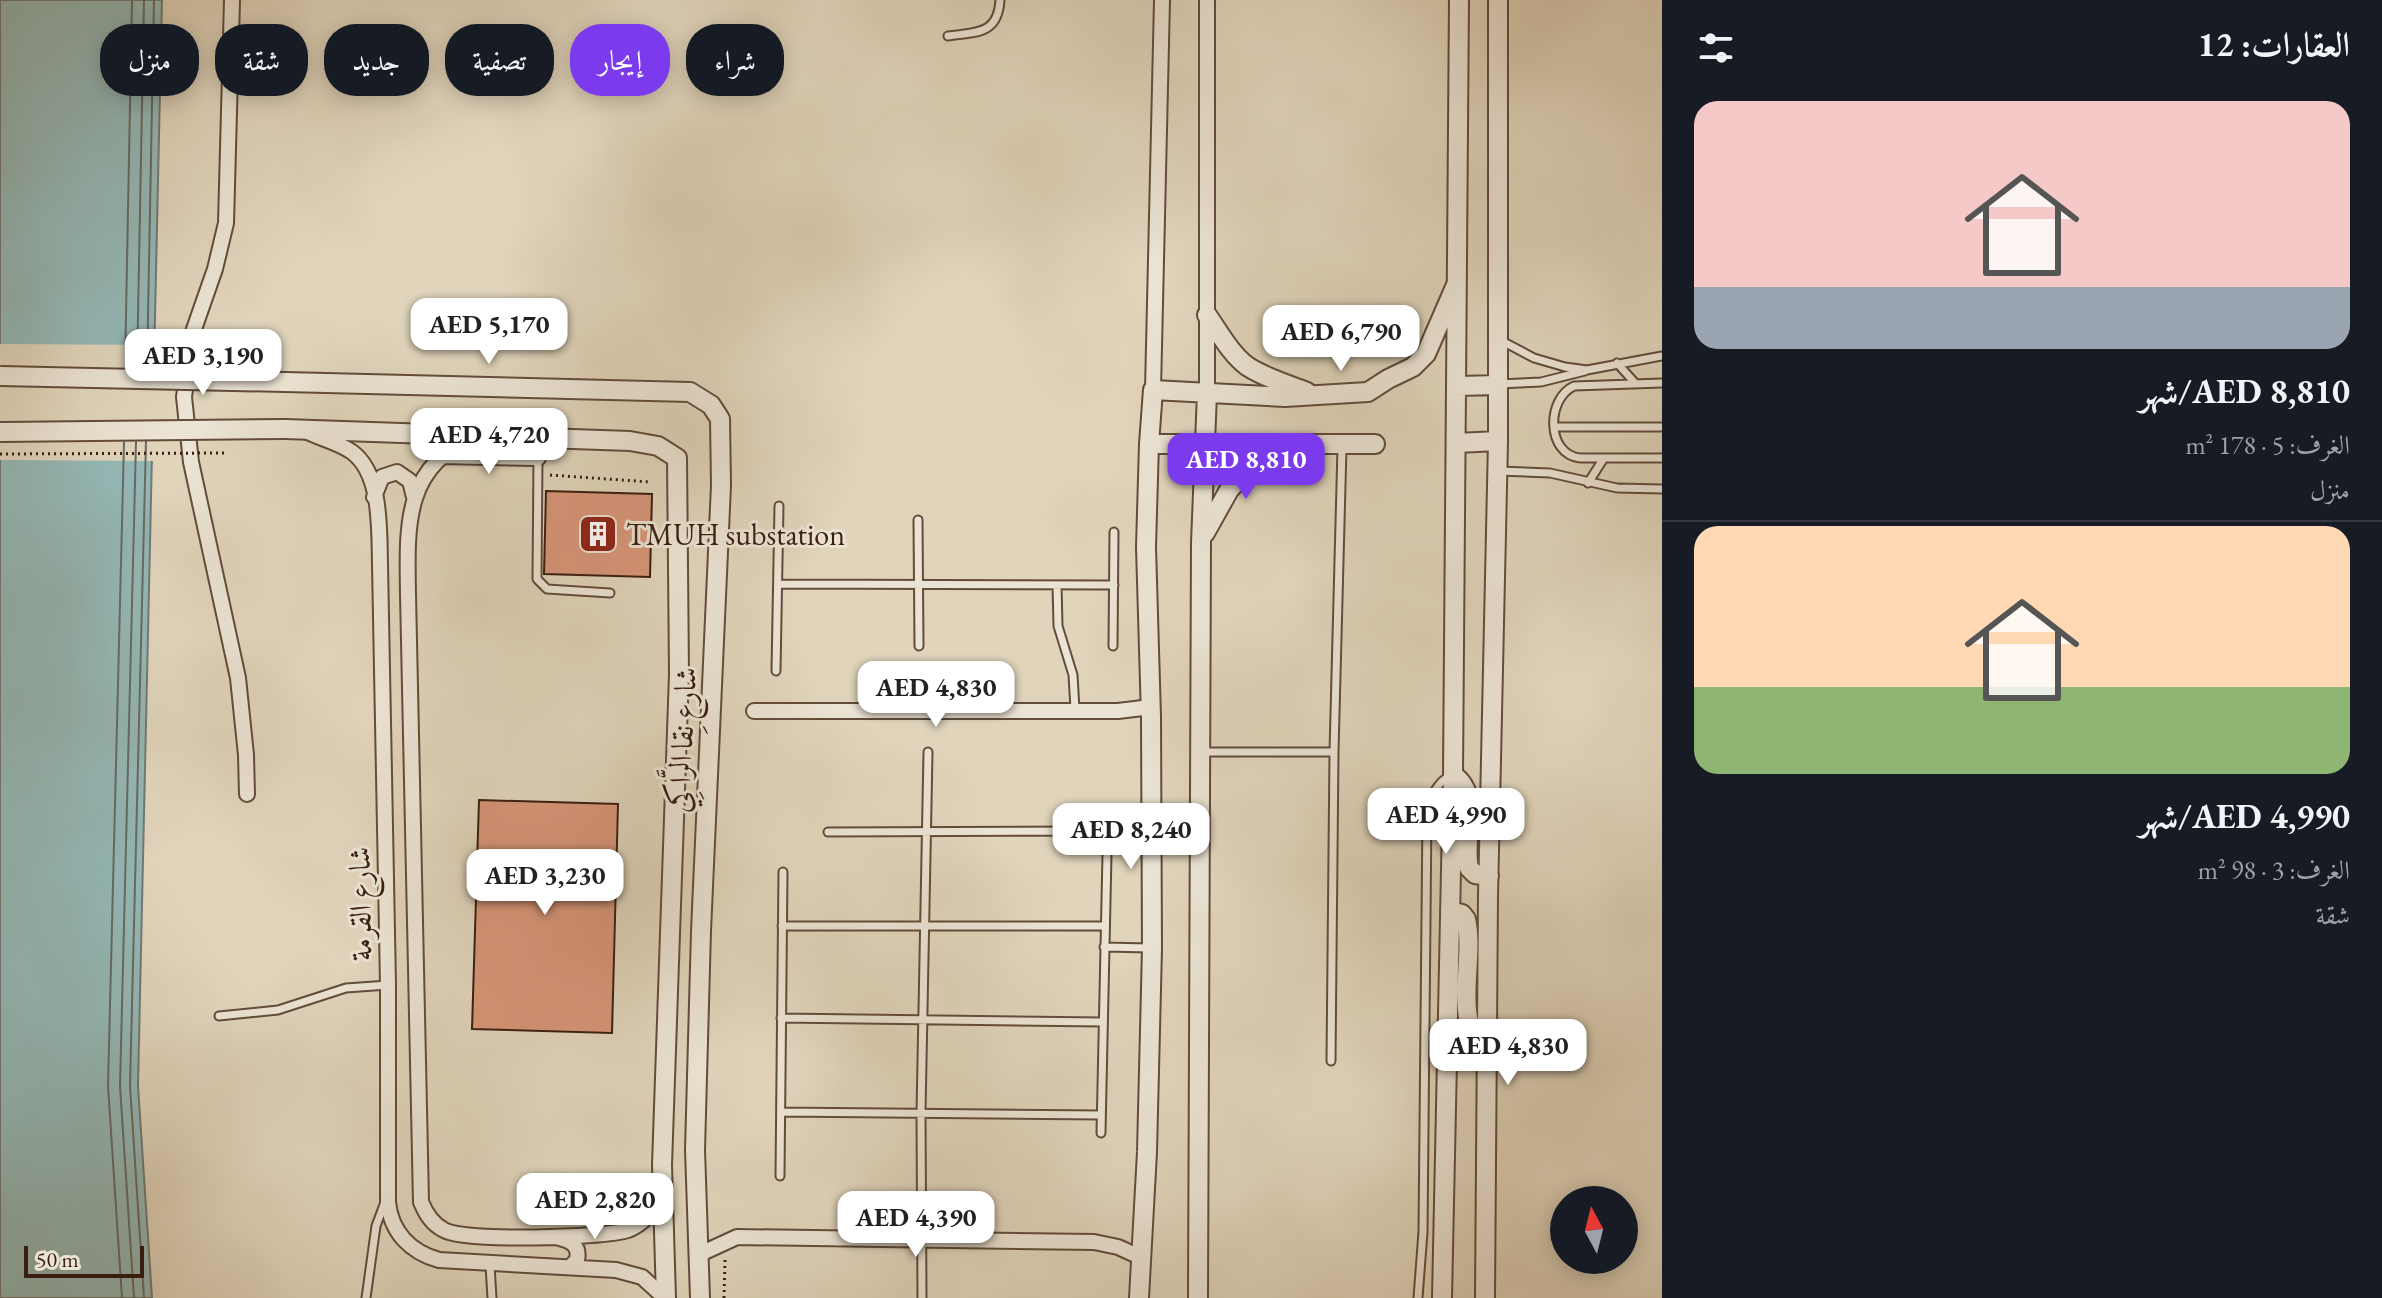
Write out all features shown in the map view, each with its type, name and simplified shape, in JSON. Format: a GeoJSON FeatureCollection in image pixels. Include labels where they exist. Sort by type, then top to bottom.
{"type":"FeatureCollection","features":[{"type":"Feature","properties":{"kind":"street"},"geometry":{"type":"LineString","coordinates":[[232,0],[226,223],[215,269],[193,332],[184,397],[191,462],[238,678],[247,794]]}},
{"type":"Feature","properties":{"kind":"street"},"geometry":{"type":"LineString","coordinates":[[1139,1298],[1147,1152],[1152,948],[1151,712],[1146,547],[1153,390],[1162,0]]}},
{"type":"Feature","properties":{"kind":"street"},"geometry":{"type":"LineString","coordinates":[[1198,1298],[1201,543],[1207,393],[1207,0]]}},
{"type":"Feature","properties":{"kind":"street"},"geometry":{"type":"LineString","coordinates":[[1442,1298],[1453,775],[1459,0]]}},
{"type":"Feature","properties":{"kind":"street"},"geometry":{"type":"LineString","coordinates":[[1485,1298],[1489,876],[1498,441],[1498,0]]}},
{"type":"Feature","properties":{"kind":"street"},"geometry":{"type":"LineString","coordinates":[[1153,390],[1317,396],[1368,392],[1419,362],[1426,354],[1458,281]]}},
{"type":"Feature","properties":{"kind":"street"},"geometry":{"type":"LineString","coordinates":[[1207,315],[1235,354],[1247,365],[1317,396]]}},
{"type":"Feature","properties":{"kind":"street","name":"شارع نِقا الرَّاكِي"},"geometry":{"type":"LineString","coordinates":[[0,376],[690,392],[716,411],[722,433],[695,1150],[700,1298]]}},
{"type":"Feature","properties":{"kind":"street"},"geometry":{"type":"LineString","coordinates":[[1458,386],[1498,385]]}},
{"type":"Feature","properties":{"kind":"street"},"geometry":{"type":"LineString","coordinates":[[0,432],[294,429],[475,437]]}},
{"type":"Feature","properties":{"kind":"street","name":"شارع القرمة"},"geometry":{"type":"LineString","coordinates":[[294,429],[349,450],[369,475],[374,498],[380,564],[389,1212],[396,1230],[418,1252],[439,1260],[630,1272],[650,1283],[665,1298]]}},
{"type":"Feature","properties":{"kind":"street","name":"شارع نِقا الرَّاكِي"},"geometry":{"type":"LineString","coordinates":[[475,437],[630,441],[658,446],[677,458],[679,674],[662,1196],[665,1298]]}},
{"type":"Feature","properties":{"kind":"street","name":"شارع القرمة"},"geometry":{"type":"LineString","coordinates":[[475,437],[461,442],[441,456],[427,471],[414,497],[409,545],[421,1202],[430,1219],[453,1234],[554,1237],[599,1235],[630,1229],[646,1218],[662,1196]]}},
{"type":"Feature","properties":{"kind":"street"},"geometry":{"type":"LineString","coordinates":[[1457,443],[1498,441]]}},
{"type":"Feature","properties":{"kind":"street"},"geometry":{"type":"LineString","coordinates":[[1149,444],[1375,444]]}},
{"type":"Feature","properties":{"kind":"street"},"geometry":{"type":"LineString","coordinates":[[1201,543],[1229,490],[1268,445]]}},
{"type":"Feature","properties":{"kind":"street"},"geometry":{"type":"LineString","coordinates":[[441,456],[538,458]]}},
{"type":"Feature","properties":{"kind":"street"},"geometry":{"type":"LineString","coordinates":[[374,498],[382,477],[397,472],[410,481],[414,497]]}},
{"type":"Feature","properties":{"kind":"street"},"geometry":{"type":"LineString","coordinates":[[754,711],[1075,709],[1151,712]]}},
{"type":"Feature","properties":{"kind":"street"},"geometry":{"type":"LineString","coordinates":[[1453,775],[1468,793],[1469,868],[1475,874],[1489,876]]}},
{"type":"Feature","properties":{"kind":"street"},"geometry":{"type":"LineString","coordinates":[[1450,911],[1462,914],[1467,925],[1468,1016],[1474,1037],[1487,1053]]}},
{"type":"Feature","properties":{"kind":"street"},"geometry":{"type":"LineString","coordinates":[[554,1237],[571,1242],[578,1250],[577,1260],[570,1267]]}},
{"type":"Feature","properties":{"kind":"street"},"geometry":{"type":"LineString","coordinates":[[698,1255],[737,1237],[1094,1242],[1118,1247],[1140,1257]]}},
{"type":"Feature","properties":{"kind":"lane"},"geometry":{"type":"LineString","coordinates":[[948,36],[988,28],[996,20],[1000,0]]}},
{"type":"Feature","properties":{"kind":"lane"},"geometry":{"type":"LineString","coordinates":[[1498,339],[1534,358],[1587,370]]}},
{"type":"Feature","properties":{"kind":"lane"},"geometry":{"type":"LineString","coordinates":[[1498,385],[1541,382],[1617,363],[1662,356]]}},
{"type":"Feature","properties":{"kind":"lane"},"geometry":{"type":"LineString","coordinates":[[1617,363],[1635,383]]}},
{"type":"Feature","properties":{"kind":"lane"},"geometry":{"type":"LineString","coordinates":[[1662,383],[1581,384],[1568,389],[1556,405],[1555,427],[1558,445],[1567,455],[1580,458],[1662,458]]}},
{"type":"Feature","properties":{"kind":"lane"},"geometry":{"type":"LineString","coordinates":[[1555,427],[1662,427]]}},
{"type":"Feature","properties":{"kind":"lane"},"geometry":{"type":"LineString","coordinates":[[1331,1061],[1334,752],[1342,445]]}},
{"type":"Feature","properties":{"kind":"lane"},"geometry":{"type":"LineString","coordinates":[[538,458],[537,579],[547,589],[610,593]]}},
{"type":"Feature","properties":{"kind":"lane"},"geometry":{"type":"LineString","coordinates":[[1588,483],[1604,458]]}},
{"type":"Feature","properties":{"kind":"lane"},"geometry":{"type":"LineString","coordinates":[[1497,471],[1550,473],[1632,490],[1662,489]]}},
{"type":"Feature","properties":{"kind":"lane"},"geometry":{"type":"LineString","coordinates":[[776,671],[779,506]]}},
{"type":"Feature","properties":{"kind":"lane"},"geometry":{"type":"LineString","coordinates":[[918,520],[919,646]]}},
{"type":"Feature","properties":{"kind":"lane"},"geometry":{"type":"LineString","coordinates":[[1113,646],[1114,532]]}},
{"type":"Feature","properties":{"kind":"lane"},"geometry":{"type":"LineString","coordinates":[[778,584],[1114,585]]}},
{"type":"Feature","properties":{"kind":"lane"},"geometry":{"type":"LineString","coordinates":[[1057,585],[1058,626],[1073,675],[1075,709]]}},
{"type":"Feature","properties":{"kind":"lane"},"geometry":{"type":"LineString","coordinates":[[922,1298],[922,1020],[928,752]]}},
{"type":"Feature","properties":{"kind":"lane"},"geometry":{"type":"LineString","coordinates":[[1201,752],[1334,752]]}},
{"type":"Feature","properties":{"kind":"lane"},"geometry":{"type":"LineString","coordinates":[[1418,1298],[1423,1232],[1427,813],[1439,785],[1453,775]]}},
{"type":"Feature","properties":{"kind":"lane"},"geometry":{"type":"LineString","coordinates":[[828,832],[1084,831],[1095,834],[1103,842],[1107,854],[1101,1133]]}},
{"type":"Feature","properties":{"kind":"lane"},"geometry":{"type":"LineString","coordinates":[[780,1176],[783,872]]}},
{"type":"Feature","properties":{"kind":"lane"},"geometry":{"type":"LineString","coordinates":[[782,926],[1105,926]]}},
{"type":"Feature","properties":{"kind":"lane"},"geometry":{"type":"LineString","coordinates":[[1104,947],[1152,948]]}},
{"type":"Feature","properties":{"kind":"lane"},"geometry":{"type":"LineString","coordinates":[[219,1016],[278,1010],[346,988],[388,985]]}},
{"type":"Feature","properties":{"kind":"lane"},"geometry":{"type":"LineString","coordinates":[[781,1018],[1102,1022]]}},
{"type":"Feature","properties":{"kind":"lane"},"geometry":{"type":"LineString","coordinates":[[781,1112],[1100,1115]]}},
{"type":"Feature","properties":{"kind":"lane"},"geometry":{"type":"LineString","coordinates":[[366,1298],[376,1226],[389,1192]]}},
{"type":"Feature","properties":{"kind":"lane"},"geometry":{"type":"LineString","coordinates":[[490,1265],[492,1298]]}},
{"type":"Feature","properties":{"kind":"path"},"geometry":{"type":"LineString","coordinates":[[0,454],[224,453]]}},
{"type":"Feature","properties":{"kind":"path"},"geometry":{"type":"LineString","coordinates":[[538,474],[650,482]]}},
{"type":"Feature","properties":{"kind":"path"},"geometry":{"type":"LineString","coordinates":[[724,1298],[725,1240]]}},
{"type":"Feature","properties":{"kind":"water"},"geometry":{"type":"Polygon","coordinates":[[[0,0],[162,0],[161,24],[100,24],[100,96],[160,96],[138,1086],[152,1298],[0,1298],[0,0]]]}},
{"type":"Feature","properties":{"kind":"pier"},"geometry":{"type":"Polygon","coordinates":[[[0,344],[160,345],[157,461],[0,460],[0,344]]]}},
{"type":"Feature","properties":{"kind":"building","name":"TMUH substation"},"geometry":{"type":"Polygon","coordinates":[[[546,491],[652,494],[650,577],[544,574],[546,491]]]}},
{"type":"Feature","properties":{"kind":"building"},"geometry":{"type":"Polygon","coordinates":[[[479,800],[618,804],[612,1033],[472,1029],[479,800]]]}},
{"type":"Feature","properties":{"kind":"place","name":"TMUH substation"},"geometry":{"type":"Point","coordinates":[598,534]}}]}
